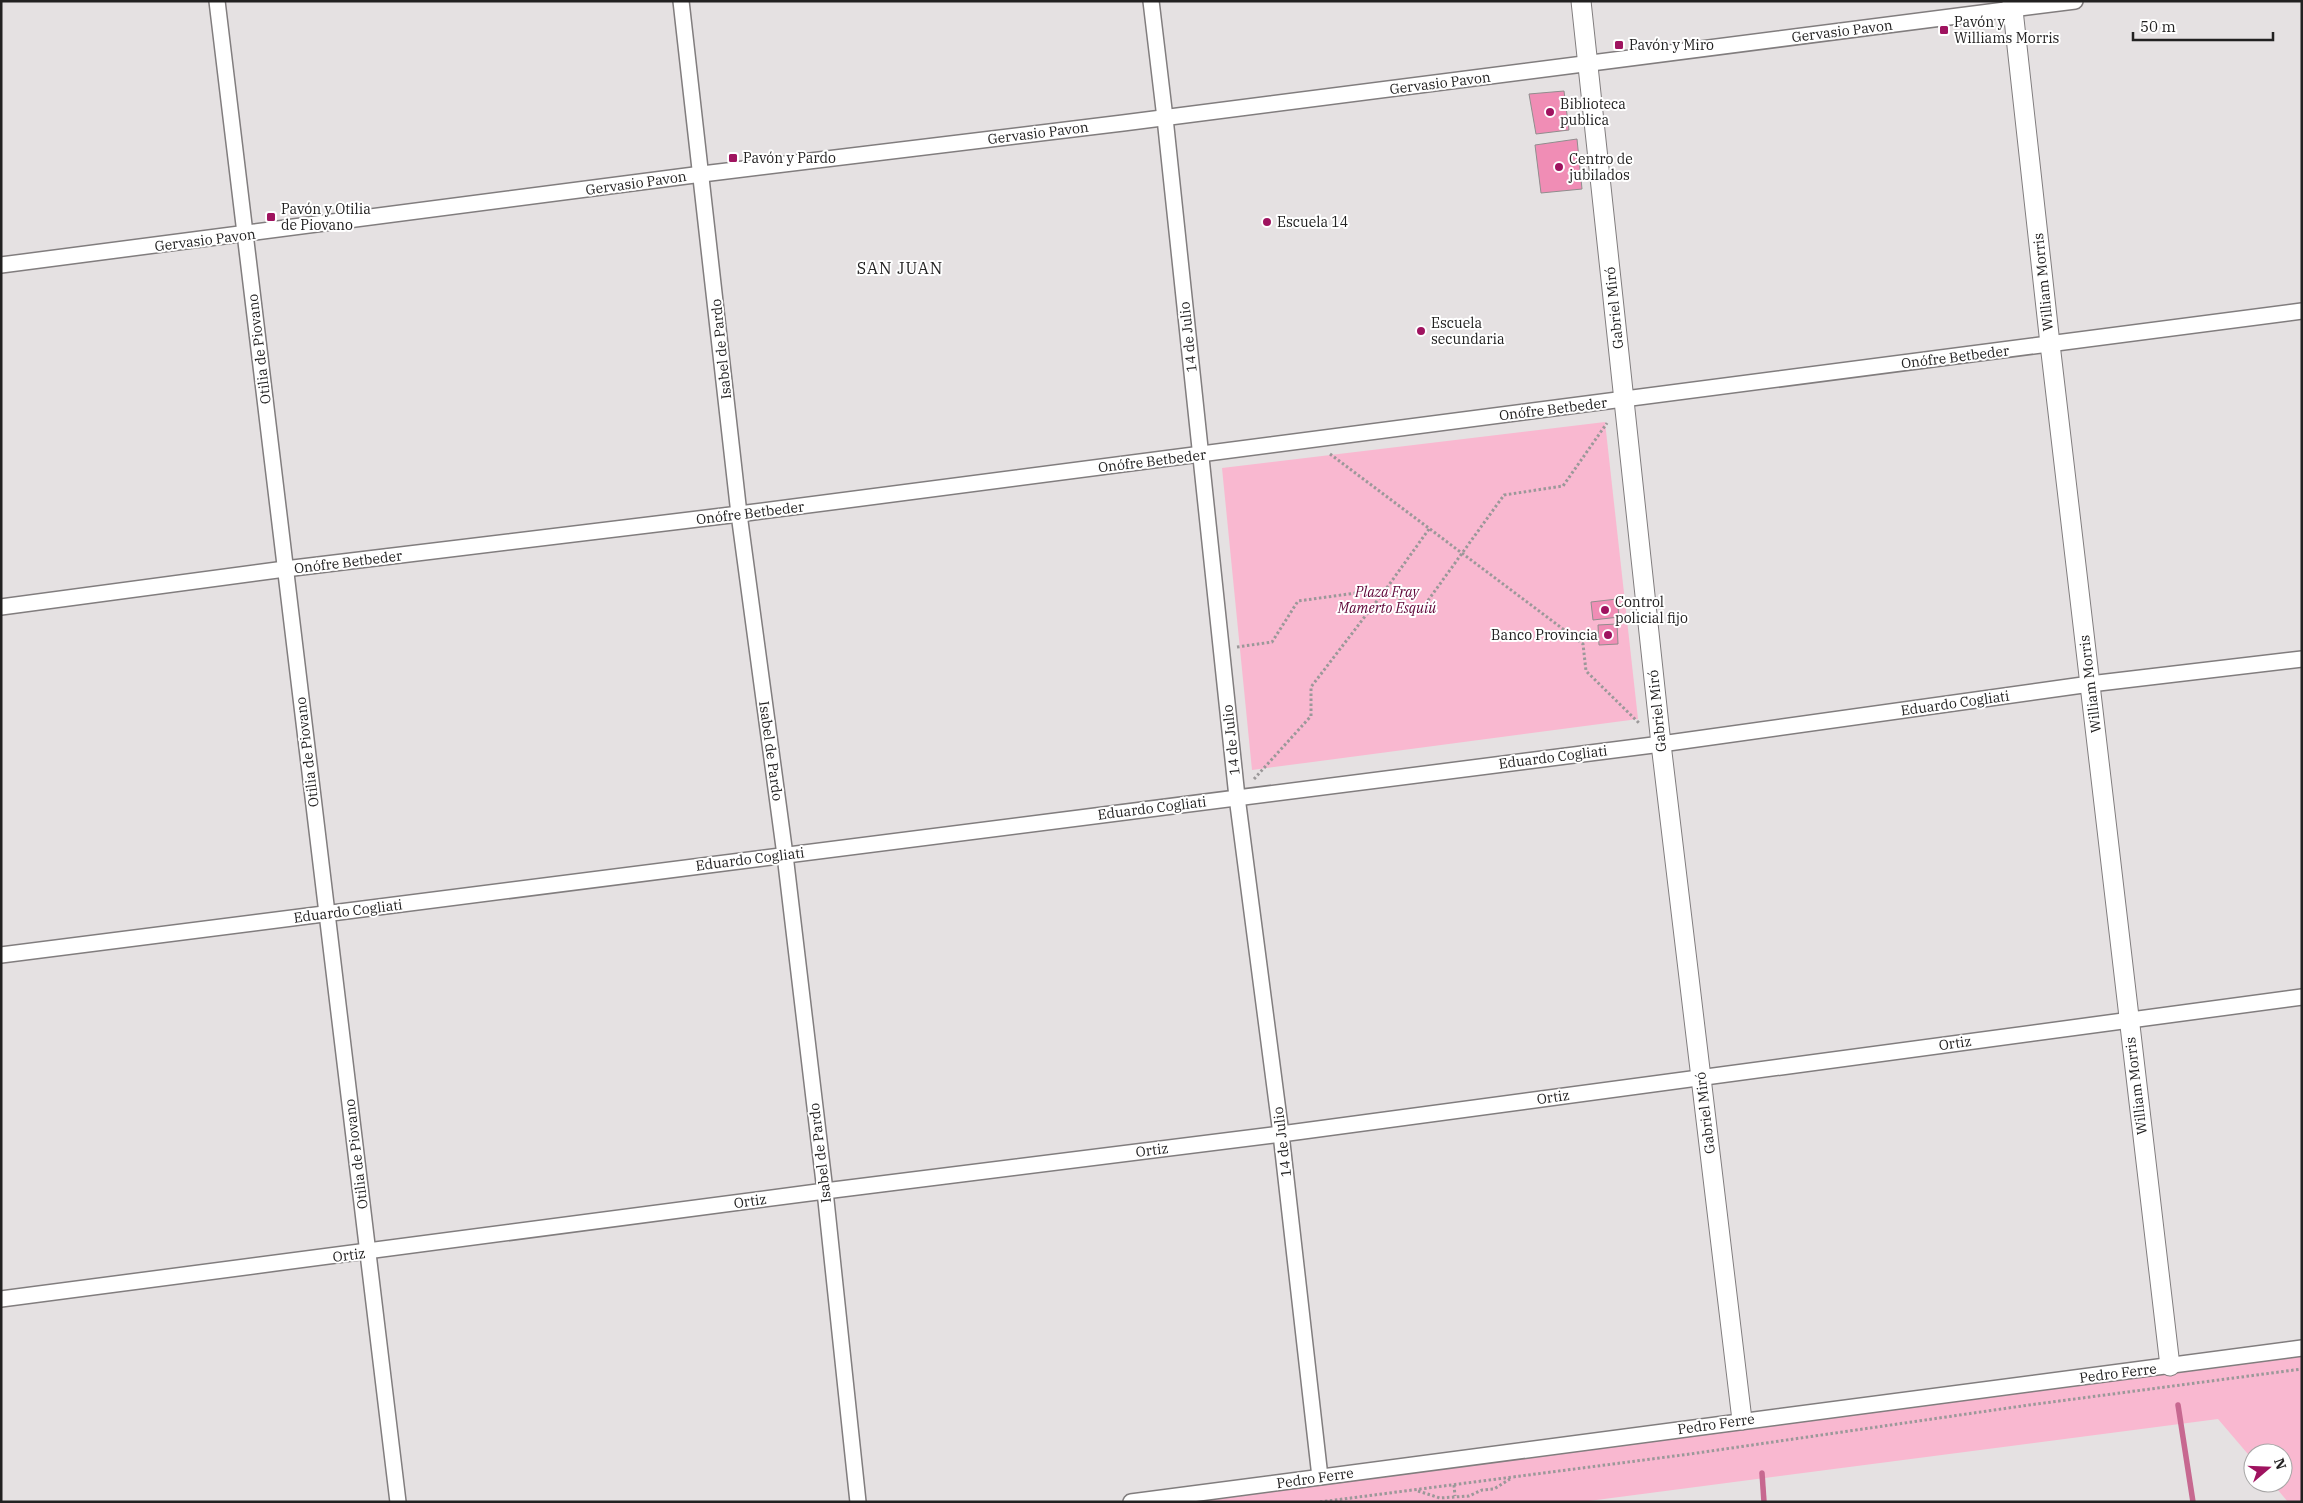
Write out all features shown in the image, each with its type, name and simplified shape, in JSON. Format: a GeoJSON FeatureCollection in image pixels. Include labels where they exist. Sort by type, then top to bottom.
{"type":"FeatureCollection","features":[{"type":"Feature","properties":{"kind":"street","name":"Otilia de Piovano"},"geometry":{"type":"LineString","coordinates":[[217,1],[398,1502]]}},
{"type":"Feature","properties":{"kind":"street","name":"Isabel de Pardo"},"geometry":{"type":"LineString","coordinates":[[681,1],[739,514],[785,855],[825,1191],[858,1502]]}},
{"type":"Feature","properties":{"kind":"street","name":"14 de Julio"},"geometry":{"type":"LineString","coordinates":[[1151,1],[1237,797],[1281,1134],[1320,1477]]}},
{"type":"Feature","properties":{"kind":"street","name":"Gabriel Miró"},"geometry":{"type":"LineString","coordinates":[[1580,1],[1660,744],[1742,1420]]}},
{"type":"Feature","properties":{"kind":"street","name":"Gervasio Pavon"},"geometry":{"type":"LineString","coordinates":[[1,266],[702,174],[1165,118],[1587,64],[2013,5],[2075,1]]}},
{"type":"Feature","properties":{"kind":"street","name":"William Morris"},"geometry":{"type":"LineString","coordinates":[[2013,5],[2050,344],[2170,1366]]}},
{"type":"Feature","properties":{"kind":"street","name":"Onófre Betbeder"},"geometry":{"type":"LineString","coordinates":[[1,607],[285,569],[1201,455],[2302,311]]}},
{"type":"Feature","properties":{"kind":"street","name":"Eduardo Cogliati"},"geometry":{"type":"LineString","coordinates":[[1,955],[1660,744],[2090,684],[2302,659]]}},
{"type":"Feature","properties":{"kind":"street","name":"Ortiz"},"geometry":{"type":"LineString","coordinates":[[1,1299],[825,1191],[1281,1134],[2302,997]]}},
{"type":"Feature","properties":{"kind":"street","name":"Pedro Ferre"},"geometry":{"type":"LineString","coordinates":[[1131,1502],[1742,1420],[2302,1348]]}},
{"type":"Feature","properties":{"kind":"path"},"geometry":{"type":"LineString","coordinates":[[1222,649],[1272,642],[1298,601],[1386,589],[1419,613],[1504,495],[1563,486],[1624,400]]}},
{"type":"Feature","properties":{"kind":"path"},"geometry":{"type":"LineString","coordinates":[[1312,440],[1583,644],[1586,672],[1660,744]]}},
{"type":"Feature","properties":{"kind":"path"},"geometry":{"type":"LineString","coordinates":[[1237,797],[1310,716],[1311,687],[1430,529]]}},
{"type":"Feature","properties":{"kind":"path"},"geometry":{"type":"LineString","coordinates":[[1320,1502],[1690,1454],[2029,1405],[2302,1369]]}},
{"type":"Feature","properties":{"kind":"path"},"geometry":{"type":"LineString","coordinates":[[1415,1490],[1440,1498],[1469,1496],[1482,1490],[1489,1491],[1512,1478]]}},
{"type":"Feature","properties":{"kind":"path"},"geometry":{"type":"LineString","coordinates":[[1454,1485],[1455,1496]]}},
{"type":"Feature","properties":{"kind":"green space","name":"Plaza Fray Mamerto Esquiú"},"geometry":{"type":"Polygon","coordinates":[[[1605,422],[1638,719],[1252,770],[1222,468],[1605,422]]]}},
{"type":"Feature","properties":{"kind":"green space"},"geometry":{"type":"Polygon","coordinates":[[[2302,1353],[2302,1502],[2288,1502],[2280,1493],[2293,1493],[2293,1443],[2243,1443],[2243,1448],[2218,1419],[1581,1502],[1175,1502],[2302,1353]]]}},
{"type":"Feature","properties":{"kind":"building","name":"Biblioteca publica"},"geometry":{"type":"Polygon","coordinates":[[[1564,91],[1569,130],[1536,134],[1529,94],[1564,91]]]}},
{"type":"Feature","properties":{"kind":"building","name":"Centro de jubilados"},"geometry":{"type":"Polygon","coordinates":[[[1577,139],[1582,189],[1541,193],[1535,145],[1577,139]]]}},
{"type":"Feature","properties":{"kind":"building","name":"Control policial fijo"},"geometry":{"type":"Polygon","coordinates":[[[1617,599],[1619,617],[1593,620],[1591,602],[1617,599]]]}},
{"type":"Feature","properties":{"kind":"building","name":"Banco Provincia"},"geometry":{"type":"Polygon","coordinates":[[[1617,624],[1618,644],[1599,645],[1598,625],[1617,624]]]}},
{"type":"Feature","properties":{"kind":"waterway"},"geometry":{"type":"LineString","coordinates":[[2178,1405],[2193,1502]]}},
{"type":"Feature","properties":{"kind":"waterway"},"geometry":{"type":"LineString","coordinates":[[1762,1473],[1764,1502]]}},
{"type":"Feature","properties":{"kind":"place","name":"Pavón y Williams Morris"},"geometry":{"type":"Point","coordinates":[1944,30]}},
{"type":"Feature","properties":{"kind":"place","name":"Pavón y Miro"},"geometry":{"type":"Point","coordinates":[1619,45]}},
{"type":"Feature","properties":{"kind":"place","name":"Biblioteca publica"},"geometry":{"type":"Point","coordinates":[1550,112]}},
{"type":"Feature","properties":{"kind":"place","name":"Pavón y Pardo"},"geometry":{"type":"Point","coordinates":[733,158]}},
{"type":"Feature","properties":{"kind":"place","name":"Centro de jubilados"},"geometry":{"type":"Point","coordinates":[1559,167]}},
{"type":"Feature","properties":{"kind":"place","name":"Pavón y Otilia de Piovano"},"geometry":{"type":"Point","coordinates":[271,217]}},
{"type":"Feature","properties":{"kind":"place","name":"Escuela 14"},"geometry":{"type":"Point","coordinates":[1267,222]}},
{"type":"Feature","properties":{"kind":"place","name":"Escuela secundaria"},"geometry":{"type":"Point","coordinates":[1421,331]}},
{"type":"Feature","properties":{"kind":"place","name":"Control policial fijo"},"geometry":{"type":"Point","coordinates":[1605,610]}},
{"type":"Feature","properties":{"kind":"place","name":"Banco Provincia"},"geometry":{"type":"Point","coordinates":[1608,635]}},
{"type":"Feature","properties":{"kind":"district","name":"SAN JUAN"},"geometry":{"type":"Point","coordinates":[900,268]}}]}
